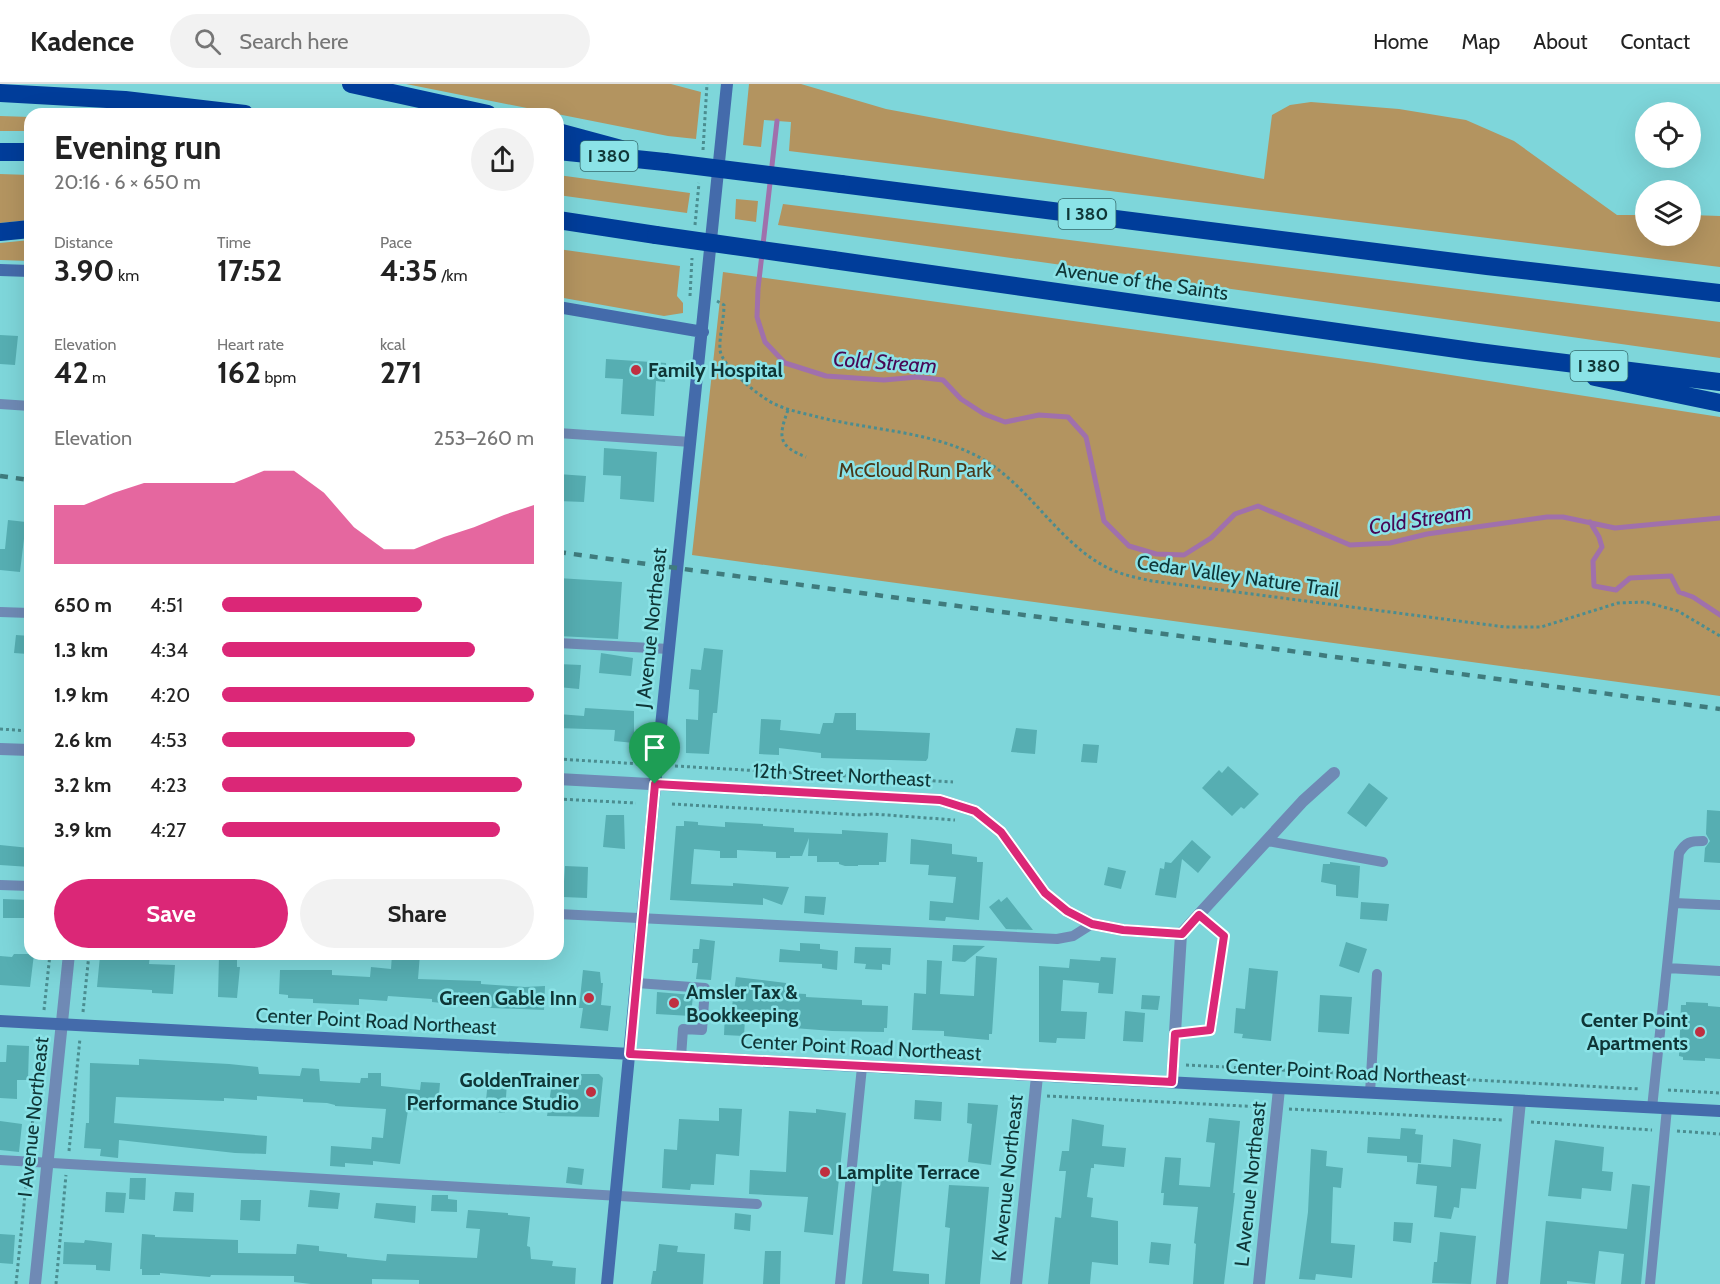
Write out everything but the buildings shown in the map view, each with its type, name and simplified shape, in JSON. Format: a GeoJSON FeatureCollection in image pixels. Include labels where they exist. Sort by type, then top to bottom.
{"type":"FeatureCollection","features":[{"type":"Feature","properties":{"kind":"highway"},"geometry":{"type":"LineString","coordinates":[[351,84],[461,108]]}},
{"type":"Feature","properties":{"kind":"highway"},"geometry":{"type":"LineString","coordinates":[[0,93],[125,100],[194,108]]}},
{"type":"Feature","properties":{"kind":"highway"},"geometry":{"type":"LineString","coordinates":[[564,134],[663,162]]}},
{"type":"Feature","properties":{"kind":"highway"},"geometry":{"type":"LineString","coordinates":[[0,152],[24,152]]}},
{"type":"Feature","properties":{"kind":"highway","name":"I 380"},"geometry":{"type":"LineString","coordinates":[[564,152],[1720,293]]}},
{"type":"Feature","properties":{"kind":"highway","name":"Avenue of the Saints"},"geometry":{"type":"LineString","coordinates":[[564,222],[1479,352],[1720,382]]}},
{"type":"Feature","properties":{"kind":"highway"},"geometry":{"type":"LineString","coordinates":[[0,232],[24,230]]}},
{"type":"Feature","properties":{"kind":"highway"},"geometry":{"type":"LineString","coordinates":[[1479,352],[1720,404]]}},
{"type":"Feature","properties":{"kind":"main road","name":"J Avenue Northeast"},"geometry":{"type":"LineString","coordinates":[[607,1284],[655,784],[727,84]]}},
{"type":"Feature","properties":{"kind":"main road"},"geometry":{"type":"LineString","coordinates":[[0,270],[24,271]]}},
{"type":"Feature","properties":{"kind":"main road"},"geometry":{"type":"LineString","coordinates":[[564,308],[703,332]]}},
{"type":"Feature","properties":{"kind":"main road","name":"Center Point Road Northeast"},"geometry":{"type":"LineString","coordinates":[[0,1021],[1720,1111]]}},
{"type":"Feature","properties":{"kind":"street"},"geometry":{"type":"LineString","coordinates":[[0,749],[24,750]]}},
{"type":"Feature","properties":{"kind":"street"},"geometry":{"type":"LineString","coordinates":[[1172,1082],[1182,934],[1303,801],[1334,773]]}},
{"type":"Feature","properties":{"kind":"street","name":"12th Street Northeast"},"geometry":{"type":"LineString","coordinates":[[564,779],[940,800],[975,811],[1001,832],[1045,893],[1067,911],[1092,924],[1123,930],[1182,934]]}},
{"type":"Feature","properties":{"kind":"street","name":"I Avenue Northeast"},"geometry":{"type":"LineString","coordinates":[[36,1284],[68,960]]}},
{"type":"Feature","properties":{"kind":"street","name":"K Avenue Northeast"},"geometry":{"type":"LineString","coordinates":[[1016,1284],[1037,1076]]}},
{"type":"Feature","properties":{"kind":"street","name":"L Avenue Northeast"},"geometry":{"type":"LineString","coordinates":[[1259,1284],[1279,1089]]}},
{"type":"Feature","properties":{"kind":"street"},"geometry":{"type":"LineString","coordinates":[[1502,1284],[1520,1101]]}},
{"type":"Feature","properties":{"kind":"lane"},"geometry":{"type":"LineString","coordinates":[[0,404],[24,406]]}},
{"type":"Feature","properties":{"kind":"lane"},"geometry":{"type":"LineString","coordinates":[[564,433],[691,442]]}},
{"type":"Feature","properties":{"kind":"lane"},"geometry":{"type":"LineString","coordinates":[[0,612],[24,613]]}},
{"type":"Feature","properties":{"kind":"lane"},"geometry":{"type":"LineString","coordinates":[[564,643],[669,649]]}},
{"type":"Feature","properties":{"kind":"lane"},"geometry":{"type":"LineString","coordinates":[[1267,841],[1383,862]]}},
{"type":"Feature","properties":{"kind":"lane"},"geometry":{"type":"LineString","coordinates":[[1652,1108],[1679,853],[1684,844],[1691,841],[1702,841]]}},
{"type":"Feature","properties":{"kind":"lane"},"geometry":{"type":"LineString","coordinates":[[0,885],[24,886]]}},
{"type":"Feature","properties":{"kind":"lane"},"geometry":{"type":"LineString","coordinates":[[1674,903],[1720,905]]}},
{"type":"Feature","properties":{"kind":"lane"},"geometry":{"type":"LineString","coordinates":[[564,914],[1057,939],[1073,936],[1092,924]]}},
{"type":"Feature","properties":{"kind":"lane"},"geometry":{"type":"LineString","coordinates":[[1175,1034],[1210,1030],[1224,936],[1199,915]]}},
{"type":"Feature","properties":{"kind":"lane"},"geometry":{"type":"LineString","coordinates":[[1667,968],[1720,971]]}},
{"type":"Feature","properties":{"kind":"lane"},"geometry":{"type":"LineString","coordinates":[[1370,1093],[1377,974]]}},
{"type":"Feature","properties":{"kind":"lane"},"geometry":{"type":"LineString","coordinates":[[637,984],[705,988],[702,1030],[683,1029],[681,1057]]}},
{"type":"Feature","properties":{"kind":"lane"},"geometry":{"type":"LineString","coordinates":[[840,1284],[862,1067]]}},
{"type":"Feature","properties":{"kind":"lane"},"geometry":{"type":"LineString","coordinates":[[1650,1284],[1667,1108]]}},
{"type":"Feature","properties":{"kind":"lane"},"geometry":{"type":"LineString","coordinates":[[0,1160],[757,1204]]}},
{"type":"Feature","properties":{"kind":"path"},"geometry":{"type":"LineString","coordinates":[[702,157],[707,84]]}},
{"type":"Feature","properties":{"kind":"path"},"geometry":{"type":"LineString","coordinates":[[695,228],[700,181]]}},
{"type":"Feature","properties":{"kind":"path"},"geometry":{"type":"LineString","coordinates":[[692,297],[689,292],[693,252]]}},
{"type":"Feature","properties":{"kind":"path","name":"Cedar Valley Nature Trail"},"geometry":{"type":"LineString","coordinates":[[720,301],[724,307],[722,357],[748,386],[763,398],[788,410],[849,425],[943,442],[978,457],[1013,482],[1082,551],[1110,569],[1152,581],[1505,627],[1541,627],[1618,603],[1646,602],[1678,611],[1720,636]]}},
{"type":"Feature","properties":{"kind":"path"},"geometry":{"type":"LineString","coordinates":[[788,410],[781,428],[782,441],[790,450],[807,457]]}},
{"type":"Feature","properties":{"kind":"path"},"geometry":{"type":"LineString","coordinates":[[0,729],[24,731]]}},
{"type":"Feature","properties":{"kind":"path"},"geometry":{"type":"LineString","coordinates":[[564,759],[641,764]]}},
{"type":"Feature","properties":{"kind":"path"},"geometry":{"type":"LineString","coordinates":[[675,766],[953,782]]}},
{"type":"Feature","properties":{"kind":"path"},"geometry":{"type":"LineString","coordinates":[[564,799],[636,803]]}},
{"type":"Feature","properties":{"kind":"path"},"geometry":{"type":"LineString","coordinates":[[672,804],[956,820]]}},
{"type":"Feature","properties":{"kind":"path"},"geometry":{"type":"LineString","coordinates":[[44,1010],[49,960]]}},
{"type":"Feature","properties":{"kind":"path"},"geometry":{"type":"LineString","coordinates":[[83,1012],[88,960]]}},
{"type":"Feature","properties":{"kind":"path"},"geometry":{"type":"LineString","coordinates":[[1186,1065],[1720,1093]]}},
{"type":"Feature","properties":{"kind":"path"},"geometry":{"type":"LineString","coordinates":[[1047,1096],[1264,1107]]}},
{"type":"Feature","properties":{"kind":"path"},"geometry":{"type":"LineString","coordinates":[[1289,1109],[1506,1120]]}},
{"type":"Feature","properties":{"kind":"path"},"geometry":{"type":"LineString","coordinates":[[1531,1122],[1720,1134]]}},
{"type":"Feature","properties":{"kind":"green space"},"geometry":{"type":"Polygon","coordinates":[[[406,84],[671,84],[701,92],[696,139],[668,136],[564,115],[564,108],[527,108],[406,84]]]}},
{"type":"Feature","properties":{"kind":"green space"},"geometry":{"type":"Polygon","coordinates":[[[749,84],[801,84],[886,109],[1264,179],[1272,115],[1290,105],[1311,102],[1399,109],[1466,120],[1514,141],[1617,215],[1635,215],[1635,246],[1701,246],[1701,215],[1720,216],[1720,267],[789,151],[791,122],[764,120],[761,147],[743,145],[749,84]]]}},
{"type":"Feature","properties":{"kind":"green space"},"geometry":{"type":"Polygon","coordinates":[[[0,116],[24,117],[24,131],[0,131],[0,116]]]}},
{"type":"Feature","properties":{"kind":"green space"},"geometry":{"type":"Polygon","coordinates":[[[0,174],[24,175],[24,221],[0,223],[0,174]]]}},
{"type":"Feature","properties":{"kind":"green space"},"geometry":{"type":"Polygon","coordinates":[[[564,176],[690,193],[687,213],[564,196],[564,176]]]}},
{"type":"Feature","properties":{"kind":"green space"},"geometry":{"type":"Polygon","coordinates":[[[736,199],[758,201],[756,222],[735,219],[736,199]]]}},
{"type":"Feature","properties":{"kind":"green space"},"geometry":{"type":"Polygon","coordinates":[[[783,204],[1720,322],[1720,358],[778,225],[783,204]]]}},
{"type":"Feature","properties":{"kind":"green space"},"geometry":{"type":"Polygon","coordinates":[[[24,241],[24,261],[0,260],[0,243],[24,241]]]}},
{"type":"Feature","properties":{"kind":"green space"},"geometry":{"type":"Polygon","coordinates":[[[564,250],[680,266],[677,296],[683,303],[683,313],[664,316],[564,298],[564,250]]]}},
{"type":"Feature","properties":{"kind":"green space","name":"McCloud Run Park"},"geometry":{"type":"Polygon","coordinates":[[[723,272],[1374,363],[1720,417],[1720,696],[692,555],[723,272]]]}},
{"type":"Feature","properties":{"kind":"waterway","name":"Cold Stream"},"geometry":{"type":"LineString","coordinates":[[777,121],[758,289],[757,317],[765,342],[785,363],[826,376],[884,380],[917,377],[943,380],[961,399],[984,414],[1005,422],[1039,415],[1068,417],[1086,437],[1104,521],[1129,546],[1156,554],[1184,555],[1211,538],[1235,514],[1258,506],[1350,545],[1390,543],[1427,534],[1547,517],[1563,517],[1615,528],[1720,518]]}},
{"type":"Feature","properties":{"kind":"waterway"},"geometry":{"type":"LineString","coordinates":[[1590,522],[1602,547],[1593,561],[1594,586],[1616,590],[1630,578],[1671,576],[1679,592],[1693,597],[1720,615]]}},
{"type":"Feature","properties":{"kind":"railway"},"geometry":{"type":"LineString","coordinates":[[0,476],[24,479]]}},
{"type":"Feature","properties":{"kind":"railway"},"geometry":{"type":"LineString","coordinates":[[564,553],[1720,709]]}},
{"type":"Feature","properties":{"kind":"place","name":"Family Hospital"},"geometry":{"type":"Point","coordinates":[636,370]}},
{"type":"Feature","properties":{"kind":"place","name":"Green Gable Inn"},"geometry":{"type":"Point","coordinates":[589,998]}},
{"type":"Feature","properties":{"kind":"place","name":"Amsler Tax & Bookkeeping"},"geometry":{"type":"Point","coordinates":[674,1003]}},
{"type":"Feature","properties":{"kind":"place","name":"Center Point Apartments"},"geometry":{"type":"Point","coordinates":[1700,1032]}},
{"type":"Feature","properties":{"kind":"place","name":"GoldenTrainer Performance Studio"},"geometry":{"type":"Point","coordinates":[591,1092]}},
{"type":"Feature","properties":{"kind":"place","name":"Lamplite Terrace"},"geometry":{"type":"Point","coordinates":[825,1172]}},
{"type":"Feature","properties":{"kind":"route"},"geometry":{"type":"LineString","coordinates":[[655,784],[940,800],[975,811],[1001,832],[1045,893],[1067,911],[1092,924],[1123,930],[1182,934],[1199,915],[1224,936],[1210,1030],[1175,1034],[1172,1082],[630,1054],[655,784]]}}]}
